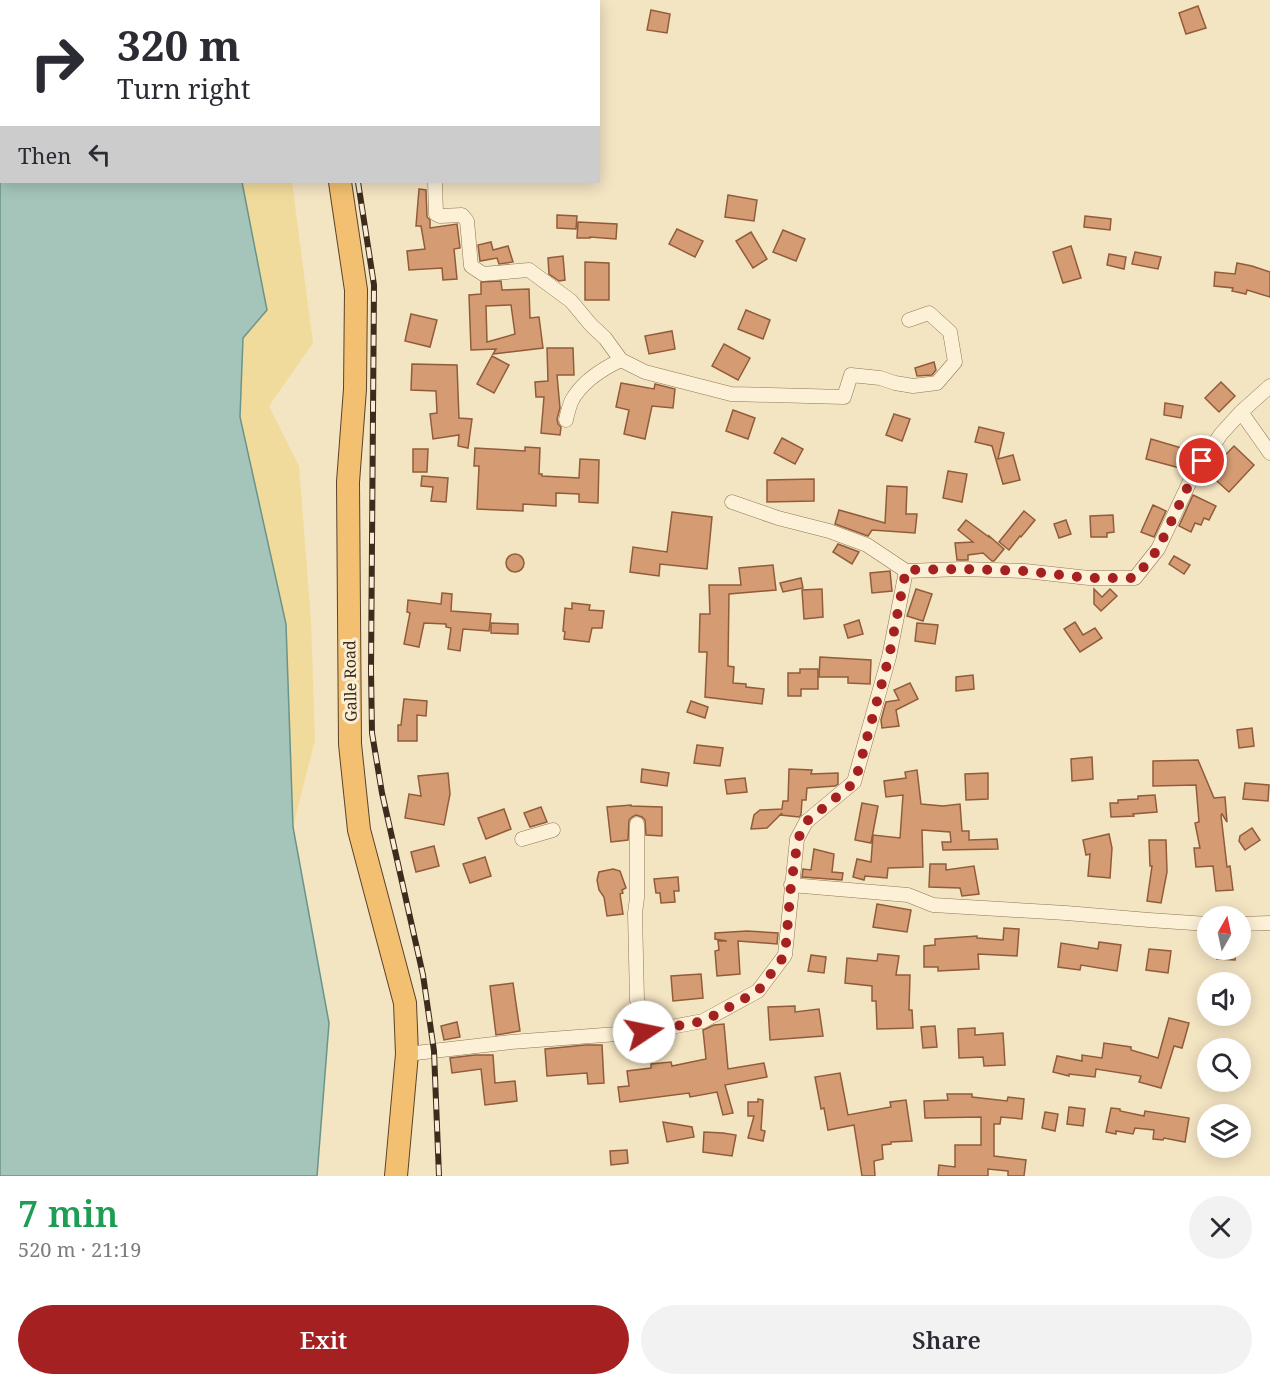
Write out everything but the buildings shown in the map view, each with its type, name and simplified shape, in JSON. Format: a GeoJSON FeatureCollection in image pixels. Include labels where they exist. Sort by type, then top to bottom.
{"type":"FeatureCollection","features":[{"type":"Feature","properties":{"kind":"highway","name":"Galle Road"},"geometry":{"type":"LineString","coordinates":[[340,183],[357,290],[355,389],[348,482],[351,744],[359,830],[405,1003],[407,1054],[396,1176]]}},
{"type":"Feature","properties":{"kind":"street"},"geometry":{"type":"LineString","coordinates":[[435,183],[436,214],[440,216],[462,214],[468,221],[471,266],[483,274],[529,270],[571,301],[605,338],[621,360],[645,372],[731,394],[844,397],[851,375],[880,378],[913,386],[937,384],[955,362],[950,332],[929,313],[909,320]]}},
{"type":"Feature","properties":{"kind":"street"},"geometry":{"type":"LineString","coordinates":[[566,420],[571,402],[581,387],[603,369],[621,360]]}},
{"type":"Feature","properties":{"kind":"street"},"geometry":{"type":"LineString","coordinates":[[732,502],[778,518],[829,531],[867,545],[906,570],[1025,571],[1089,578],[1135,578],[1158,549],[1193,476],[1221,434],[1270,386]]}},
{"type":"Feature","properties":{"kind":"street"},"geometry":{"type":"LineString","coordinates":[[1241,412],[1270,453]]}},
{"type":"Feature","properties":{"kind":"street"},"geometry":{"type":"LineString","coordinates":[[407,1054],[511,1042],[644,1032],[704,1021],[758,991],[785,955],[791,885],[798,839],[806,822],[855,782],[889,657],[906,570]]}},
{"type":"Feature","properties":{"kind":"street"},"geometry":{"type":"LineString","coordinates":[[637,824],[635,913],[637,1000],[644,1032]]}},
{"type":"Feature","properties":{"kind":"street"},"geometry":{"type":"LineString","coordinates":[[522,839],[554,830]]}},
{"type":"Feature","properties":{"kind":"street"},"geometry":{"type":"LineString","coordinates":[[791,885],[908,895],[933,906],[1066,912],[1197,923]]}},
{"type":"Feature","properties":{"kind":"street"},"geometry":{"type":"LineString","coordinates":[[1251,924],[1270,923]]}},
{"type":"Feature","properties":{"kind":"sand"},"geometry":{"type":"Polygon","coordinates":[[[242,183],[292,183],[313,343],[269,406],[299,466],[311,621],[315,740],[293,827],[286,624],[240,417],[243,338],[267,310],[242,183]]]}},
{"type":"Feature","properties":{"kind":"water"},"geometry":{"type":"Polygon","coordinates":[[[0,183],[242,183],[267,310],[243,338],[240,417],[286,624],[293,827],[329,1023],[317,1176],[0,1176],[0,183]]]}},
{"type":"Feature","properties":{"kind":"railway"},"geometry":{"type":"LineString","coordinates":[[358,183],[374,285],[372,733],[382,793],[423,975],[434,1051],[439,1176]]}},
{"type":"Feature","properties":{"kind":"route"},"geometry":{"type":"LineString","coordinates":[[644,1032],[704,1021],[758,991],[785,955],[791,885],[798,839],[806,822],[855,782],[889,657],[906,570],[1025,571],[1089,578],[1135,578],[1158,549],[1202,461]]}}]}
